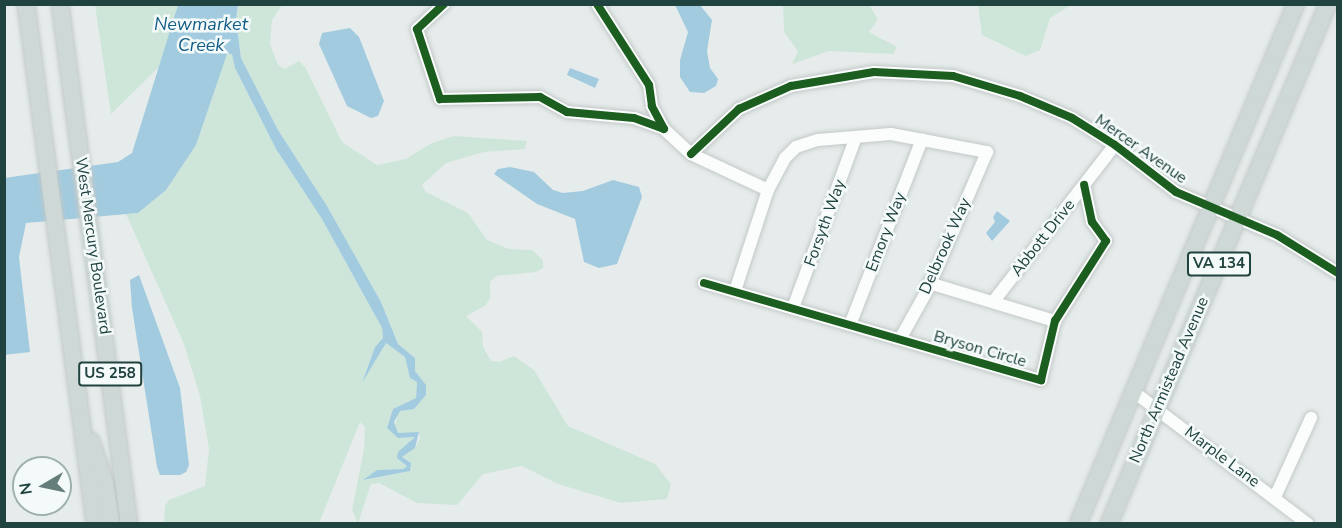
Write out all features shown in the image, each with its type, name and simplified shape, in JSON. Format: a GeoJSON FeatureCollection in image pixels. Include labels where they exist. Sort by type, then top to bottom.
{"type":"FeatureCollection","features":[{"type":"Feature","properties":{"kind":"main road"},"geometry":{"type":"LineString","coordinates":[[17,4],[31,41]]}},
{"type":"Feature","properties":{"kind":"main road","name":"West Mercury Boulevard"},"geometry":{"type":"LineString","coordinates":[[26,4],[95,524]]}},
{"type":"Feature","properties":{"kind":"main road","name":"West Mercury Boulevard"},"geometry":{"type":"LineString","coordinates":[[60,4],[129,524]]}},
{"type":"Feature","properties":{"kind":"main road","name":"North Armistead Avenue"},"geometry":{"type":"LineString","coordinates":[[1078,524],[1296,4]]}},
{"type":"Feature","properties":{"kind":"main road","name":"North Armistead Avenue"},"geometry":{"type":"LineString","coordinates":[[1109,524],[1328,4]]}},
{"type":"Feature","properties":{"kind":"main road"},"geometry":{"type":"LineString","coordinates":[[81,419],[105,483],[111,524]]}},
{"type":"Feature","properties":{"kind":"street"},"geometry":{"type":"LineString","coordinates":[[444,4],[417,29],[440,99],[540,97],[567,112],[634,118],[664,129]]}},
{"type":"Feature","properties":{"kind":"street"},"geometry":{"type":"LineString","coordinates":[[597,4],[649,85],[652,106],[664,129],[691,153],[768,190]]}},
{"type":"Feature","properties":{"kind":"street","name":"Mercer Avenue"},"geometry":{"type":"LineString","coordinates":[[691,153],[720,124],[756,99],[813,80],[885,71],[934,74],[989,85],[1072,118],[1115,145],[1161,184],[1285,239],[1338,273]]}},
{"type":"Feature","properties":{"kind":"street"},"geometry":{"type":"LineString","coordinates":[[735,291],[768,190],[785,158],[796,147],[818,140],[891,134],[922,139]]}},
{"type":"Feature","properties":{"kind":"street","name":"Forsyth Way"},"geometry":{"type":"LineString","coordinates":[[793,308],[856,137]]}},
{"type":"Feature","properties":{"kind":"street","name":"Delbrook Way"},"geometry":{"type":"LineString","coordinates":[[900,339],[929,283],[987,152],[922,139]]}},
{"type":"Feature","properties":{"kind":"street","name":"Emory Way"},"geometry":{"type":"LineString","coordinates":[[850,325],[922,139]]}},
{"type":"Feature","properties":{"kind":"street","name":"Abbott Drive"},"geometry":{"type":"LineString","coordinates":[[993,302],[1115,145]]}},
{"type":"Feature","properties":{"kind":"street","name":"Bryson Circle"},"geometry":{"type":"LineString","coordinates":[[704,283],[1041,380],[1055,321],[1106,240],[1092,222],[1084,185]]}},
{"type":"Feature","properties":{"kind":"street"},"geometry":{"type":"LineString","coordinates":[[929,283],[1055,321]]}},
{"type":"Feature","properties":{"kind":"street","name":"Marple Lane"},"geometry":{"type":"LineString","coordinates":[[1134,392],[1308,524]]}},
{"type":"Feature","properties":{"kind":"street"},"geometry":{"type":"LineString","coordinates":[[1275,497],[1311,418]]}},
{"type":"Feature","properties":{"kind":"green space"},"geometry":{"type":"Polygon","coordinates":[[[978,4],[1071,5],[1050,18],[1040,50],[1026,56],[982,35],[978,4]]]}},
{"type":"Feature","properties":{"kind":"green space"},"geometry":{"type":"Polygon","coordinates":[[[95,5],[178,5],[161,65],[111,114],[95,5]]]}},
{"type":"Feature","properties":{"kind":"green space"},"geometry":{"type":"Polygon","coordinates":[[[238,5],[282,5],[272,20],[270,44],[278,65],[285,69],[299,61],[305,67],[342,142],[377,165],[406,159],[432,143],[454,136],[527,141],[525,149],[484,152],[446,163],[422,185],[426,192],[468,213],[487,240],[509,249],[532,250],[543,260],[543,268],[536,272],[496,276],[490,282],[490,298],[486,305],[466,316],[482,332],[483,347],[491,361],[499,362],[514,356],[534,370],[568,426],[655,464],[671,484],[667,499],[621,503],[558,484],[522,466],[483,474],[457,505],[417,503],[379,483],[371,484],[358,523],[352,510],[364,449],[365,427],[360,422],[319,523],[164,523],[165,506],[169,500],[205,486],[209,449],[200,396],[184,344],[126,214],[138,213],[166,190],[196,145],[227,53],[233,54],[235,68],[276,149],[322,219],[382,328],[383,338],[375,347],[363,381],[386,343],[405,357],[410,378],[417,382],[416,398],[393,409],[387,428],[398,438],[415,437],[398,452],[398,458],[407,465],[403,469],[377,470],[364,480],[410,471],[411,463],[402,457],[415,448],[420,438],[419,433],[398,433],[394,429],[399,411],[414,409],[426,395],[426,385],[415,371],[415,358],[398,344],[381,302],[327,206],[278,130],[241,58],[236,19],[238,5]]]}},
{"type":"Feature","properties":{"kind":"green space"},"geometry":{"type":"Polygon","coordinates":[[[783,5],[869,5],[878,19],[869,32],[897,47],[893,54],[829,51],[792,64],[798,51],[784,32],[783,5]]]}},
{"type":"Feature","properties":{"kind":"water","name":"Newmarket Creek"},"geometry":{"type":"Polygon","coordinates":[[[178,5],[238,5],[236,19],[241,58],[278,130],[327,206],[381,302],[398,344],[415,358],[415,371],[426,385],[426,395],[414,409],[400,411],[394,422],[398,433],[419,432],[415,448],[402,457],[411,463],[410,471],[363,480],[377,470],[403,469],[407,466],[397,458],[398,452],[415,437],[398,438],[387,428],[393,409],[416,398],[417,382],[410,378],[405,357],[386,343],[362,383],[375,347],[383,338],[382,328],[322,219],[276,149],[235,68],[232,54],[227,54],[196,145],[166,190],[138,213],[26,223],[19,257],[30,352],[4,355],[4,178],[118,162],[132,153],[178,5]]]}},
{"type":"Feature","properties":{"kind":"water"},"geometry":{"type":"Polygon","coordinates":[[[675,5],[700,5],[712,20],[707,51],[710,68],[718,79],[716,86],[704,93],[690,92],[680,77],[680,60],[688,32],[675,5]]]}},
{"type":"Feature","properties":{"kind":"water"},"geometry":{"type":"Polygon","coordinates":[[[350,28],[359,37],[384,101],[378,116],[371,118],[347,106],[319,44],[322,33],[350,28]]]}},
{"type":"Feature","properties":{"kind":"water"},"geometry":{"type":"Polygon","coordinates":[[[570,68],[599,79],[595,88],[567,75],[570,68]]]}},
{"type":"Feature","properties":{"kind":"water"},"geometry":{"type":"Polygon","coordinates":[[[510,167],[534,172],[553,190],[563,193],[583,191],[613,180],[639,187],[642,197],[617,264],[599,268],[584,262],[575,219],[537,204],[494,174],[498,169],[510,167]]]}},
{"type":"Feature","properties":{"kind":"water"},"geometry":{"type":"Polygon","coordinates":[[[997,211],[1010,221],[992,241],[986,233],[995,222],[993,217],[997,211]]]}},
{"type":"Feature","properties":{"kind":"water"},"geometry":{"type":"Polygon","coordinates":[[[139,275],[180,388],[189,465],[186,472],[180,475],[160,475],[157,467],[132,308],[130,280],[139,275]]]}},
{"type":"Feature","properties":{"kind":"cycle path"},"geometry":{"type":"LineString","coordinates":[[444,4],[417,29],[440,99],[540,97],[567,112],[634,118],[664,129],[652,106],[649,85],[597,4]]}},
{"type":"Feature","properties":{"kind":"cycle path"},"geometry":{"type":"LineString","coordinates":[[691,154],[739,109],[791,86],[874,72],[953,76],[1020,96],[1072,118],[1115,145],[1176,192],[1277,235],[1338,273]]}},
{"type":"Feature","properties":{"kind":"cycle path"},"geometry":{"type":"LineString","coordinates":[[704,283],[1041,380],[1055,321],[1106,241],[1092,222],[1084,185]]}}]}
